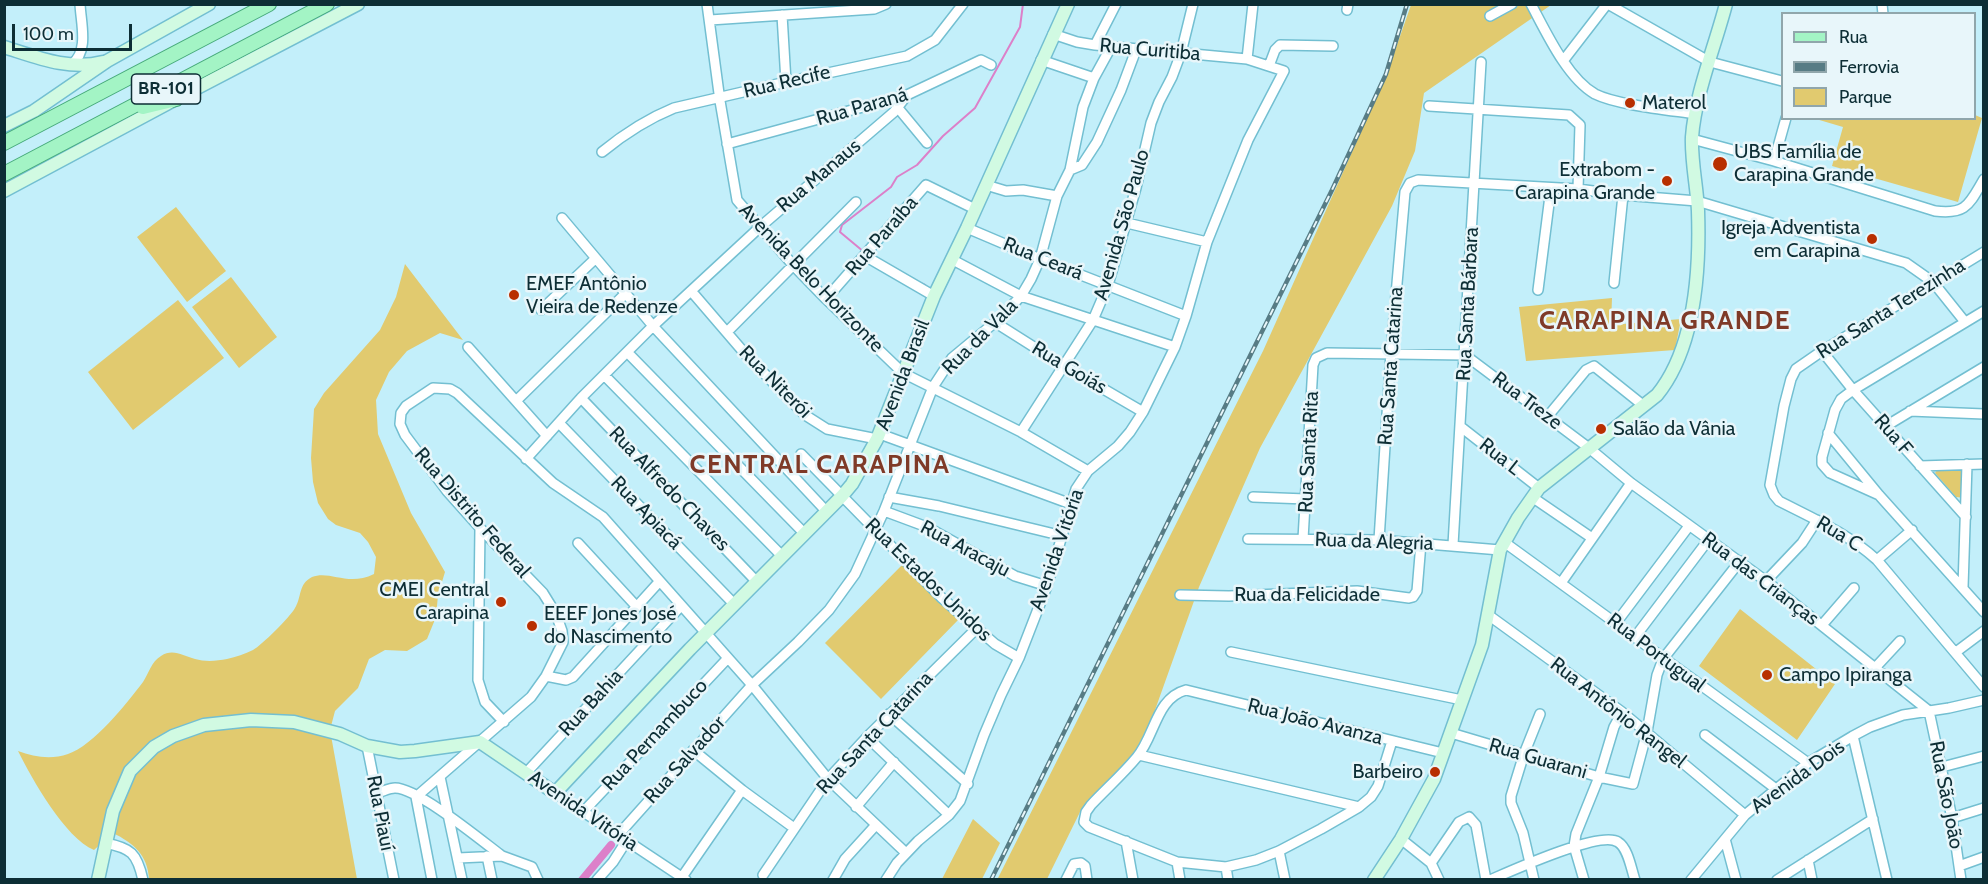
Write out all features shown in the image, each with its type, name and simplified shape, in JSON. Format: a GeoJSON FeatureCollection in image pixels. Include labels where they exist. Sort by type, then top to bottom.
{"type":"FeatureCollection","features":[{"type":"Feature","properties":{"kind":"main road","name":"BR-101"},"geometry":{"type":"LineString","coordinates":[[4,143],[269,4]]}},
{"type":"Feature","properties":{"kind":"main road","name":"BR-101"},"geometry":{"type":"LineString","coordinates":[[4,174],[327,4]]}},
{"type":"Feature","properties":{"kind":"main road"},"geometry":{"type":"LineString","coordinates":[[121,112],[176,99]]}},
{"type":"Feature","properties":{"kind":"street"},"geometry":{"type":"LineString","coordinates":[[72,64],[79,58],[83,48],[80,4]]}},
{"type":"Feature","properties":{"kind":"street"},"geometry":{"type":"LineString","coordinates":[[4,126],[34,111],[100,62],[208,4]]}},
{"type":"Feature","properties":{"kind":"street"},"geometry":{"type":"LineString","coordinates":[[4,191],[358,4]]}},
{"type":"Feature","properties":{"kind":"street","name":"Avenida Belo Horizonte"},"geometry":{"type":"LineString","coordinates":[[707,4],[737,200],[793,265],[903,372],[1021,432],[1088,471]]}},
{"type":"Feature","properties":{"kind":"street"},"geometry":{"type":"LineString","coordinates":[[710,20],[874,9],[886,4]]}},
{"type":"Feature","properties":{"kind":"street","name":"Rua Recife"},"geometry":{"type":"LineString","coordinates":[[602,152],[620,136],[674,108],[908,56],[935,40],[963,4]]}},
{"type":"Feature","properties":{"kind":"street","name":"Avenida Brasil"},"geometry":{"type":"LineString","coordinates":[[555,793],[705,633],[852,484],[879,437],[934,296],[1068,4]]}},
{"type":"Feature","properties":{"kind":"street"},"geometry":{"type":"LineString","coordinates":[[1095,45],[1116,4]]}},
{"type":"Feature","properties":{"kind":"street","name":"Avenida São Paulo"},"geometry":{"type":"LineString","coordinates":[[1021,432],[1093,320],[1108,285],[1127,223],[1151,123],[1181,53],[1193,4]]}},
{"type":"Feature","properties":{"kind":"street"},"geometry":{"type":"LineString","coordinates":[[1253,4],[1247,59],[1269,66],[1275,50],[1280,45],[1333,46]]}},
{"type":"Feature","properties":{"kind":"street"},"geometry":{"type":"LineString","coordinates":[[1490,16],[1512,4]]}},
{"type":"Feature","properties":{"kind":"street"},"geometry":{"type":"LineString","coordinates":[[1531,4],[1563,61],[1584,87],[1610,100],[1695,114]]}},
{"type":"Feature","properties":{"kind":"street"},"geometry":{"type":"LineString","coordinates":[[1563,61],[1607,4],[1710,62],[1781,81]]}},
{"type":"Feature","properties":{"kind":"street"},"geometry":{"type":"LineString","coordinates":[[1374,879],[1426,797],[1451,733],[1482,645],[1502,546],[1535,492],[1657,395],[1668,381],[1677,361],[1688,326],[1697,269],[1697,201],[1692,139],[1695,114],[1726,4]]}},
{"type":"Feature","properties":{"kind":"street"},"geometry":{"type":"LineString","coordinates":[[782,15],[786,82]]}},
{"type":"Feature","properties":{"kind":"street","name":"Rua Curitiba"},"geometry":{"type":"LineString","coordinates":[[1053,34],[1095,45],[1247,59]]}},
{"type":"Feature","properties":{"kind":"street"},"geometry":{"type":"LineString","coordinates":[[4,47],[60,64],[100,62]]}},
{"type":"Feature","properties":{"kind":"street"},"geometry":{"type":"LineString","coordinates":[[1070,170],[1083,108],[1094,78],[1111,47]]}},
{"type":"Feature","properties":{"kind":"street"},"geometry":{"type":"LineString","coordinates":[[83,48],[100,62]]}},
{"type":"Feature","properties":{"kind":"street"},"geometry":{"type":"LineString","coordinates":[[1070,170],[1082,165],[1097,142],[1136,50]]}},
{"type":"Feature","properties":{"kind":"street","name":"Rua Paraná"},"geometry":{"type":"LineString","coordinates":[[727,144],[907,95],[981,60],[991,65]]}},
{"type":"Feature","properties":{"kind":"street"},"geometry":{"type":"LineString","coordinates":[[1041,60],[1094,78]]}},
{"type":"Feature","properties":{"kind":"street","name":"Rua Santa Bárbara"},"geometry":{"type":"LineString","coordinates":[[1453,545],[1466,355],[1481,62]]}},
{"type":"Feature","properties":{"kind":"street","name":"Avenida Vitória"},"geometry":{"type":"LineString","coordinates":[[886,879],[906,854],[956,809],[968,784],[1000,694],[1019,658],[1047,586],[1071,504],[1081,480],[1130,432],[1143,412],[1175,347],[1207,242],[1248,140],[1284,71],[1269,66]]}},
{"type":"Feature","properties":{"kind":"street","name":"Rua Manaus"},"geometry":{"type":"LineString","coordinates":[[526,459],[581,398],[653,326],[760,227],[898,108],[907,95]]}},
{"type":"Feature","properties":{"kind":"street"},"geometry":{"type":"LineString","coordinates":[[1429,106],[1569,115],[1580,125],[1578,189]]}},
{"type":"Feature","properties":{"kind":"street"},"geometry":{"type":"LineString","coordinates":[[898,108],[927,143]]}},
{"type":"Feature","properties":{"kind":"street"},"geometry":{"type":"LineString","coordinates":[[1774,161],[1785,120]]}},
{"type":"Feature","properties":{"kind":"street"},"geometry":{"type":"LineString","coordinates":[[1692,139],[1774,161],[1935,211],[1950,213],[1961,210],[1969,203],[1983,179]]}},
{"type":"Feature","properties":{"kind":"street","name":"Rua da Vala"},"geometry":{"type":"LineString","coordinates":[[752,685],[798,642],[836,601],[855,574],[884,512],[933,387],[952,358],[996,323],[1022,296],[1040,259],[1057,196],[1070,170]]}},
{"type":"Feature","properties":{"kind":"street","name":"Rua Santa Catarina"},"geometry":{"type":"LineString","coordinates":[[1379,540],[1391,352],[1405,192],[1410,183],[1418,180],[1474,183]]}},
{"type":"Feature","properties":{"kind":"street"},"geometry":{"type":"LineString","coordinates":[[1474,183],[1578,189],[1697,201],[1906,263],[1933,282],[1965,322]]}},
{"type":"Feature","properties":{"kind":"street","name":"Rua Paraíba"},"geometry":{"type":"LineString","coordinates":[[826,299],[926,185],[975,209]]}},
{"type":"Feature","properties":{"kind":"street"},"geometry":{"type":"LineString","coordinates":[[986,185],[1006,191],[1023,190],[1057,196]]}},
{"type":"Feature","properties":{"kind":"street"},"geometry":{"type":"LineString","coordinates":[[1538,290],[1551,188]]}},
{"type":"Feature","properties":{"kind":"street"},"geometry":{"type":"LineString","coordinates":[[1614,283],[1623,195]]}},
{"type":"Feature","properties":{"kind":"street"},"geometry":{"type":"LineString","coordinates":[[727,332],[856,202]]}},
{"type":"Feature","properties":{"kind":"street"},"geometry":{"type":"LineString","coordinates":[[562,218],[653,326],[826,511]]}},
{"type":"Feature","properties":{"kind":"street"},"geometry":{"type":"LineString","coordinates":[[1127,223],[1207,242]]}},
{"type":"Feature","properties":{"kind":"street","name":"Rua Ceará"},"geometry":{"type":"LineString","coordinates":[[967,228],[1186,316]]}},
{"type":"Feature","properties":{"kind":"street","name":"Rua Santa Terezinha"},"geometry":{"type":"LineString","coordinates":[[1799,366],[1983,252]]}},
{"type":"Feature","properties":{"kind":"street"},"geometry":{"type":"LineString","coordinates":[[865,256],[934,296]]}},
{"type":"Feature","properties":{"kind":"street"},"geometry":{"type":"LineString","coordinates":[[541,310],[596,259]]}},
{"type":"Feature","properties":{"kind":"street"},"geometry":{"type":"LineString","coordinates":[[951,259],[1022,296],[1175,347]]}},
{"type":"Feature","properties":{"kind":"street","name":"Rua Niterói"},"geometry":{"type":"LineString","coordinates":[[692,292],[779,389],[816,423],[827,429],[879,437],[911,445],[1071,504]]}},
{"type":"Feature","properties":{"kind":"street"},"geometry":{"type":"LineString","coordinates":[[517,400],[625,294]]}},
{"type":"Feature","properties":{"kind":"street"},"geometry":{"type":"LineString","coordinates":[[1879,495],[1824,469],[1822,457],[1835,410],[1841,399],[1983,311]]}},
{"type":"Feature","properties":{"kind":"street","name":"Rua Goiás"},"geometry":{"type":"LineString","coordinates":[[996,323],[1143,412]]}},
{"type":"Feature","properties":{"kind":"street"},"geometry":{"type":"LineString","coordinates":[[468,347],[547,436]]}},
{"type":"Feature","properties":{"kind":"street","name":"Rua F"},"geometry":{"type":"LineString","coordinates":[[1822,351],[1853,390],[1966,517]]}},
{"type":"Feature","properties":{"kind":"street"},"geometry":{"type":"LineString","coordinates":[[627,352],[804,533]]}},
{"type":"Feature","properties":{"kind":"street"},"geometry":{"type":"LineString","coordinates":[[1391,352],[1466,355]]}},
{"type":"Feature","properties":{"kind":"street","name":"Rua Santa Rita"},"geometry":{"type":"LineString","coordinates":[[1304,539],[1313,365],[1316,358],[1327,353],[1391,352]]}},
{"type":"Feature","properties":{"kind":"street","name":"Rua Treze"},"geometry":{"type":"LineString","coordinates":[[1466,355],[1589,448]]}},
{"type":"Feature","properties":{"kind":"street"},"geometry":{"type":"LineString","coordinates":[[1548,416],[1586,370],[1594,366],[1644,406]]}},
{"type":"Feature","properties":{"kind":"street","name":"Rua C"},"geometry":{"type":"LineString","coordinates":[[1799,366],[1788,389],[1770,485],[1774,495],[1779,501],[1844,533],[1860,544],[1877,560],[1983,687]]}},
{"type":"Feature","properties":{"kind":"street"},"geometry":{"type":"LineString","coordinates":[[1886,426],[1983,367]]}},
{"type":"Feature","properties":{"kind":"street"},"geometry":{"type":"LineString","coordinates":[[604,375],[782,556]]}},
{"type":"Feature","properties":{"kind":"street","name":"Rua Distrito Federal"},"geometry":{"type":"LineString","coordinates":[[416,797],[531,698],[546,676],[562,642],[562,631],[556,614],[543,593],[447,491],[405,435],[400,424],[401,413],[406,405],[433,388],[450,389],[458,393],[553,483],[603,517],[752,685],[828,778],[906,854]]}},
{"type":"Feature","properties":{"kind":"street","name":"Rua Alfredo Chaves"},"geometry":{"type":"LineString","coordinates":[[581,398],[756,581]]}},
{"type":"Feature","properties":{"kind":"street"},"geometry":{"type":"LineString","coordinates":[[1910,411],[1983,414]]}},
{"type":"Feature","properties":{"kind":"street","name":"Rua Apiacá"},"geometry":{"type":"LineString","coordinates":[[559,423],[734,604]]}},
{"type":"Feature","properties":{"kind":"street","name":"Rua L"},"geometry":{"type":"LineString","coordinates":[[1461,427],[1592,538]]}},
{"type":"Feature","properties":{"kind":"street"},"geometry":{"type":"LineString","coordinates":[[1828,433],[1879,495],[1983,612]]}},
{"type":"Feature","properties":{"kind":"street","name":"Rua das Crianças"},"geometry":{"type":"LineString","coordinates":[[1589,448],[1631,483],[1766,581],[1929,711]]}},
{"type":"Feature","properties":{"kind":"street","name":"Rua Estados Unidos"},"geometry":{"type":"LineString","coordinates":[[801,454],[942,598],[976,629],[1019,658]]}},
{"type":"Feature","properties":{"kind":"street"},"geometry":{"type":"LineString","coordinates":[[1963,587],[1967,464]]}},
{"type":"Feature","properties":{"kind":"street"},"geometry":{"type":"LineString","coordinates":[[1920,466],[1983,464]]}},
{"type":"Feature","properties":{"kind":"street"},"geometry":{"type":"LineString","coordinates":[[1561,583],[1631,483]]}},
{"type":"Feature","properties":{"kind":"street"},"geometry":{"type":"LineString","coordinates":[[889,497],[939,506],[1063,536]]}},
{"type":"Feature","properties":{"kind":"street"},"geometry":{"type":"LineString","coordinates":[[1253,497],[1306,499]]}},
{"type":"Feature","properties":{"kind":"street","name":"Rua Aracaju"},"geometry":{"type":"LineString","coordinates":[[884,512],[927,527],[1015,576],[1047,586]]}},
{"type":"Feature","properties":{"kind":"street"},"geometry":{"type":"LineString","coordinates":[[1766,581],[1802,543],[1817,520]]}},
{"type":"Feature","properties":{"kind":"street"},"geometry":{"type":"LineString","coordinates":[[1616,623],[1689,526]]}},
{"type":"Feature","properties":{"kind":"street"},"geometry":{"type":"LineString","coordinates":[[480,528],[478,680],[485,702],[504,722]]}},
{"type":"Feature","properties":{"kind":"street"},"geometry":{"type":"LineString","coordinates":[[1877,560],[1912,530]]}},
{"type":"Feature","properties":{"kind":"street","name":"Rua da Alegria"},"geometry":{"type":"LineString","coordinates":[[1248,539],[1379,540],[1502,546]]}},
{"type":"Feature","properties":{"kind":"street"},"geometry":{"type":"LineString","coordinates":[[1635,637],[1709,539]]}},
{"type":"Feature","properties":{"kind":"street"},"geometry":{"type":"LineString","coordinates":[[578,543],[637,608]]}},
{"type":"Feature","properties":{"kind":"street","name":"Rua da Felicidade"},"geometry":{"type":"LineString","coordinates":[[1180,595],[1229,596],[1357,591],[1409,598],[1413,597],[1417,591],[1421,543]]}},
{"type":"Feature","properties":{"kind":"street","name":"Rua Portugual"},"geometry":{"type":"LineString","coordinates":[[1502,546],[1561,583],[1808,764]]}},
{"type":"Feature","properties":{"kind":"street"},"geometry":{"type":"LineString","coordinates":[[1647,732],[1653,693],[1663,659],[1740,561]]}},
{"type":"Feature","properties":{"kind":"street"},"geometry":{"type":"LineString","coordinates":[[546,676],[566,680],[573,677],[659,582]]}},
{"type":"Feature","properties":{"kind":"street"},"geometry":{"type":"LineString","coordinates":[[1822,625],[1854,588]]}},
{"type":"Feature","properties":{"kind":"street","name":"Rua Bahia"},"geometry":{"type":"LineString","coordinates":[[526,773],[681,606]]}},
{"type":"Feature","properties":{"kind":"street","name":"Rua Antônio Rangel"},"geometry":{"type":"LineString","coordinates":[[1487,614],[1622,712],[1745,815]]}},
{"type":"Feature","properties":{"kind":"street","name":"Rua Santa Catarina"},"geometry":{"type":"LineString","coordinates":[[763,875],[828,778],[889,714],[976,629]]}},
{"type":"Feature","properties":{"kind":"street"},"geometry":{"type":"LineString","coordinates":[[1956,652],[1983,631]]}},
{"type":"Feature","properties":{"kind":"street"},"geometry":{"type":"LineString","coordinates":[[1874,669],[1900,641]]}},
{"type":"Feature","properties":{"kind":"street"},"geometry":{"type":"LineString","coordinates":[[1231,652],[1462,700]]}},
{"type":"Feature","properties":{"kind":"street","name":"Rua Pernambuco"},"geometry":{"type":"LineString","coordinates":[[583,812],[728,658]]}},
{"type":"Feature","properties":{"kind":"street","name":"Rua Salvador"},"geometry":{"type":"LineString","coordinates":[[597,879],[613,862],[623,837],[693,750],[752,685]]}},
{"type":"Feature","properties":{"kind":"street","name":"Rua João Avanza"},"geometry":{"type":"LineString","coordinates":[[1139,755],[1168,700],[1176,693],[1186,690],[1443,753]]}},
{"type":"Feature","properties":{"kind":"street","name":"Avenida Dois"},"geometry":{"type":"LineString","coordinates":[[1691,879],[1745,815],[1808,764],[1853,736],[1890,719],[1983,700]]}},
{"type":"Feature","properties":{"kind":"street","name":"Rua São João"},"geometry":{"type":"LineString","coordinates":[[1929,711],[1952,818],[1961,879]]}},
{"type":"Feature","properties":{"kind":"street"},"geometry":{"type":"LineString","coordinates":[[1584,879],[1574,846],[1580,821],[1599,777],[1610,738],[1622,712]]}},
{"type":"Feature","properties":{"kind":"street"},"geometry":{"type":"LineString","coordinates":[[889,714],[968,784]]}},
{"type":"Feature","properties":{"kind":"street"},"geometry":{"type":"LineString","coordinates":[[1534,879],[1525,840],[1511,803],[1511,796],[1540,714]]}},
{"type":"Feature","properties":{"kind":"street"},"geometry":{"type":"LineString","coordinates":[[98,879],[113,811],[130,771],[154,747],[173,736],[204,725],[251,720],[294,722],[340,734],[368,746],[407,752],[480,742]]}},
{"type":"Feature","properties":{"kind":"street","name":"Rua Guarani"},"geometry":{"type":"LineString","coordinates":[[1451,733],[1630,784],[1635,781],[1647,732]]}},
{"type":"Feature","properties":{"kind":"street"},"geometry":{"type":"LineString","coordinates":[[1705,735],[1776,789]]}},
{"type":"Feature","properties":{"kind":"street"},"geometry":{"type":"LineString","coordinates":[[1853,736],[1887,879]]}},
{"type":"Feature","properties":{"kind":"street"},"geometry":{"type":"LineString","coordinates":[[867,737],[949,815]]}},
{"type":"Feature","properties":{"kind":"street"},"geometry":{"type":"LineString","coordinates":[[1359,807],[1139,755],[1086,812],[1084,822],[1089,827],[1177,862],[1226,867],[1256,861],[1279,851],[1359,807],[1371,797],[1378,786],[1392,741]]}},
{"type":"Feature","properties":{"kind":"street","name":"Avenida Vitória"},"geometry":{"type":"LineString","coordinates":[[480,742],[684,878]]}},
{"type":"Feature","properties":{"kind":"street","name":"Rua Piauí"},"geometry":{"type":"LineString","coordinates":[[368,746],[394,879]]}},
{"type":"Feature","properties":{"kind":"street"},"geometry":{"type":"LineString","coordinates":[[693,750],[794,828]]}},
{"type":"Feature","properties":{"kind":"street"},"geometry":{"type":"LineString","coordinates":[[1942,767],[1983,756]]}},
{"type":"Feature","properties":{"kind":"street"},"geometry":{"type":"LineString","coordinates":[[856,807],[894,762]]}},
{"type":"Feature","properties":{"kind":"street"},"geometry":{"type":"LineString","coordinates":[[440,777],[462,879]]}},
{"type":"Feature","properties":{"kind":"street"},"geometry":{"type":"LineString","coordinates":[[376,794],[394,788],[403,790],[449,815],[502,856]]}},
{"type":"Feature","properties":{"kind":"street"},"geometry":{"type":"LineString","coordinates":[[684,878],[742,790]]}},
{"type":"Feature","properties":{"kind":"street"},"geometry":{"type":"LineString","coordinates":[[416,797],[432,879]]}},
{"type":"Feature","properties":{"kind":"street"},"geometry":{"type":"LineString","coordinates":[[1952,818],[1983,808]]}},
{"type":"Feature","properties":{"kind":"street"},"geometry":{"type":"LineString","coordinates":[[1431,863],[1459,822],[1469,817],[1476,825],[1488,879],[1574,846],[1613,839],[1624,848],[1635,879]]}},
{"type":"Feature","properties":{"kind":"street"},"geometry":{"type":"LineString","coordinates":[[1777,879],[1873,819]]}},
{"type":"Feature","properties":{"kind":"street"},"geometry":{"type":"LineString","coordinates":[[833,879],[845,859],[875,826]]}},
{"type":"Feature","properties":{"kind":"street"},"geometry":{"type":"LineString","coordinates":[[1725,838],[1737,879]]}},
{"type":"Feature","properties":{"kind":"street"},"geometry":{"type":"LineString","coordinates":[[1401,839],[1431,863],[1439,879]]}},
{"type":"Feature","properties":{"kind":"street"},"geometry":{"type":"LineString","coordinates":[[1126,842],[1133,879]]}},
{"type":"Feature","properties":{"kind":"street"},"geometry":{"type":"LineString","coordinates":[[105,843],[123,846],[131,852],[136,858],[142,879]]}},
{"type":"Feature","properties":{"kind":"street"},"geometry":{"type":"LineString","coordinates":[[1279,851],[1285,879]]}},
{"type":"Feature","properties":{"kind":"street"},"geometry":{"type":"LineString","coordinates":[[487,856],[492,879]]}},
{"type":"Feature","properties":{"kind":"street"},"geometry":{"type":"LineString","coordinates":[[458,858],[502,856],[526,864],[535,872],[538,879]]}},
{"type":"Feature","properties":{"kind":"street"},"geometry":{"type":"LineString","coordinates":[[1959,866],[1983,857]]}},
{"type":"Feature","properties":{"kind":"street"},"geometry":{"type":"LineString","coordinates":[[1808,860],[1812,879]]}},
{"type":"Feature","properties":{"kind":"street"},"geometry":{"type":"LineString","coordinates":[[1177,862],[1180,879]]}},
{"type":"Feature","properties":{"kind":"street"},"geometry":{"type":"LineString","coordinates":[[1066,879],[1074,864],[1081,863],[1087,879]]}},
{"type":"Feature","properties":{"kind":"street"},"geometry":{"type":"LineString","coordinates":[[1226,867],[1228,879]]}},
{"type":"Feature","properties":{"kind":"green space"},"geometry":{"type":"Polygon","coordinates":[[[1411,5],[1551,5],[1424,93],[1415,151],[1392,206],[1260,448],[1199,587],[1150,724],[1131,759],[1081,810],[1047,879],[997,880],[1263,351],[1386,76],[1411,5]]]}},
{"type":"Feature","properties":{"kind":"green space"},"geometry":{"type":"Polygon","coordinates":[[[1976,115],[1982,118],[1958,202],[1832,166],[1843,127],[1819,120],[1976,120],[1976,115]]]}},
{"type":"Feature","properties":{"kind":"green space"},"geometry":{"type":"Polygon","coordinates":[[[176,207],[226,271],[187,302],[137,237],[176,207]]]}},
{"type":"Feature","properties":{"kind":"green space"},"geometry":{"type":"Polygon","coordinates":[[[405,264],[463,340],[440,333],[407,351],[389,372],[376,400],[378,434],[411,513],[445,572],[438,595],[436,617],[427,639],[407,651],[385,650],[369,659],[358,688],[335,711],[330,730],[357,879],[149,879],[146,863],[138,851],[120,837],[113,833],[94,850],[72,833],[50,806],[18,751],[49,757],[68,754],[88,742],[119,712],[143,682],[155,661],[161,656],[178,653],[199,660],[211,661],[244,654],[257,647],[288,618],[297,604],[304,583],[312,577],[326,575],[356,579],[374,574],[376,557],[368,542],[360,533],[336,525],[328,519],[318,503],[311,458],[314,409],[324,393],[380,330],[396,297],[405,264]]]}},
{"type":"Feature","properties":{"kind":"green space"},"geometry":{"type":"Polygon","coordinates":[[[231,277],[277,337],[239,368],[192,307],[231,277]]]}},
{"type":"Feature","properties":{"kind":"green space"},"geometry":{"type":"Polygon","coordinates":[[[1612,298],[1611,325],[1681,319],[1675,350],[1526,361],[1519,307],[1612,298]]]}},
{"type":"Feature","properties":{"kind":"green space"},"geometry":{"type":"Polygon","coordinates":[[[178,300],[224,358],[133,430],[88,372],[178,300]]]}},
{"type":"Feature","properties":{"kind":"green space"},"geometry":{"type":"Polygon","coordinates":[[[1965,468],[1964,498],[1956,497],[1935,473],[1938,469],[1965,468]]]}},
{"type":"Feature","properties":{"kind":"green space"},"geometry":{"type":"Polygon","coordinates":[[[903,564],[959,619],[881,699],[825,643],[903,564]]]}},
{"type":"Feature","properties":{"kind":"green space","name":"Campo Ipiranga"},"geometry":{"type":"Polygon","coordinates":[[[1740,609],[1835,684],[1797,740],[1699,666],[1740,609]]]}},
{"type":"Feature","properties":{"kind":"green space"},"geometry":{"type":"Polygon","coordinates":[[[973,819],[1000,843],[982,879],[942,879],[973,819]]]}},
{"type":"Feature","properties":{"kind":"waterway"},"geometry":{"type":"LineString","coordinates":[[864,252],[840,232],[842,225],[891,187],[897,177],[917,165],[943,136],[975,108],[1020,27],[1023,4]]}},
{"type":"Feature","properties":{"kind":"waterway"},"geometry":{"type":"LineString","coordinates":[[918,282],[925,285]]}},
{"type":"Feature","properties":{"kind":"waterway"},"geometry":{"type":"LineString","coordinates":[[582,880],[611,845]]}},
{"type":"Feature","properties":{"kind":"railway"},"geometry":{"type":"LineString","coordinates":[[991,880],[1332,190],[1386,74],[1407,4]]}},
{"type":"Feature","properties":{"kind":"place","name":"Materol"},"geometry":{"type":"Point","coordinates":[1630,103]}},
{"type":"Feature","properties":{"kind":"place","name":"UBS Família de Carapina Grande"},"geometry":{"type":"Point","coordinates":[1720,164]}},
{"type":"Feature","properties":{"kind":"place","name":"Extrabom - Carapina Grande"},"geometry":{"type":"Point","coordinates":[1667,181]}},
{"type":"Feature","properties":{"kind":"place","name":"Igreja Adventista em Carapina"},"geometry":{"type":"Point","coordinates":[1872,239]}},
{"type":"Feature","properties":{"kind":"place","name":"EMEF Antônio Vieira de Redenze"},"geometry":{"type":"Point","coordinates":[514,295]}},
{"type":"Feature","properties":{"kind":"place","name":"Salão da Vânia"},"geometry":{"type":"Point","coordinates":[1601,429]}},
{"type":"Feature","properties":{"kind":"place","name":"CMEI Central Carapina"},"geometry":{"type":"Point","coordinates":[501,602]}},
{"type":"Feature","properties":{"kind":"place","name":"EEEF Jones José do Nascimento"},"geometry":{"type":"Point","coordinates":[532,626]}},
{"type":"Feature","properties":{"kind":"place","name":"Campo Ipiranga"},"geometry":{"type":"Point","coordinates":[1767,675]}},
{"type":"Feature","properties":{"kind":"place","name":"Barbeiro"},"geometry":{"type":"Point","coordinates":[1435,772]}},
{"type":"Feature","properties":{"kind":"district","name":"CARAPINA GRANDE"},"geometry":{"type":"Point","coordinates":[1665,321]}},
{"type":"Feature","properties":{"kind":"district","name":"CENTRAL CARAPINA"},"geometry":{"type":"Point","coordinates":[820,465]}}]}
